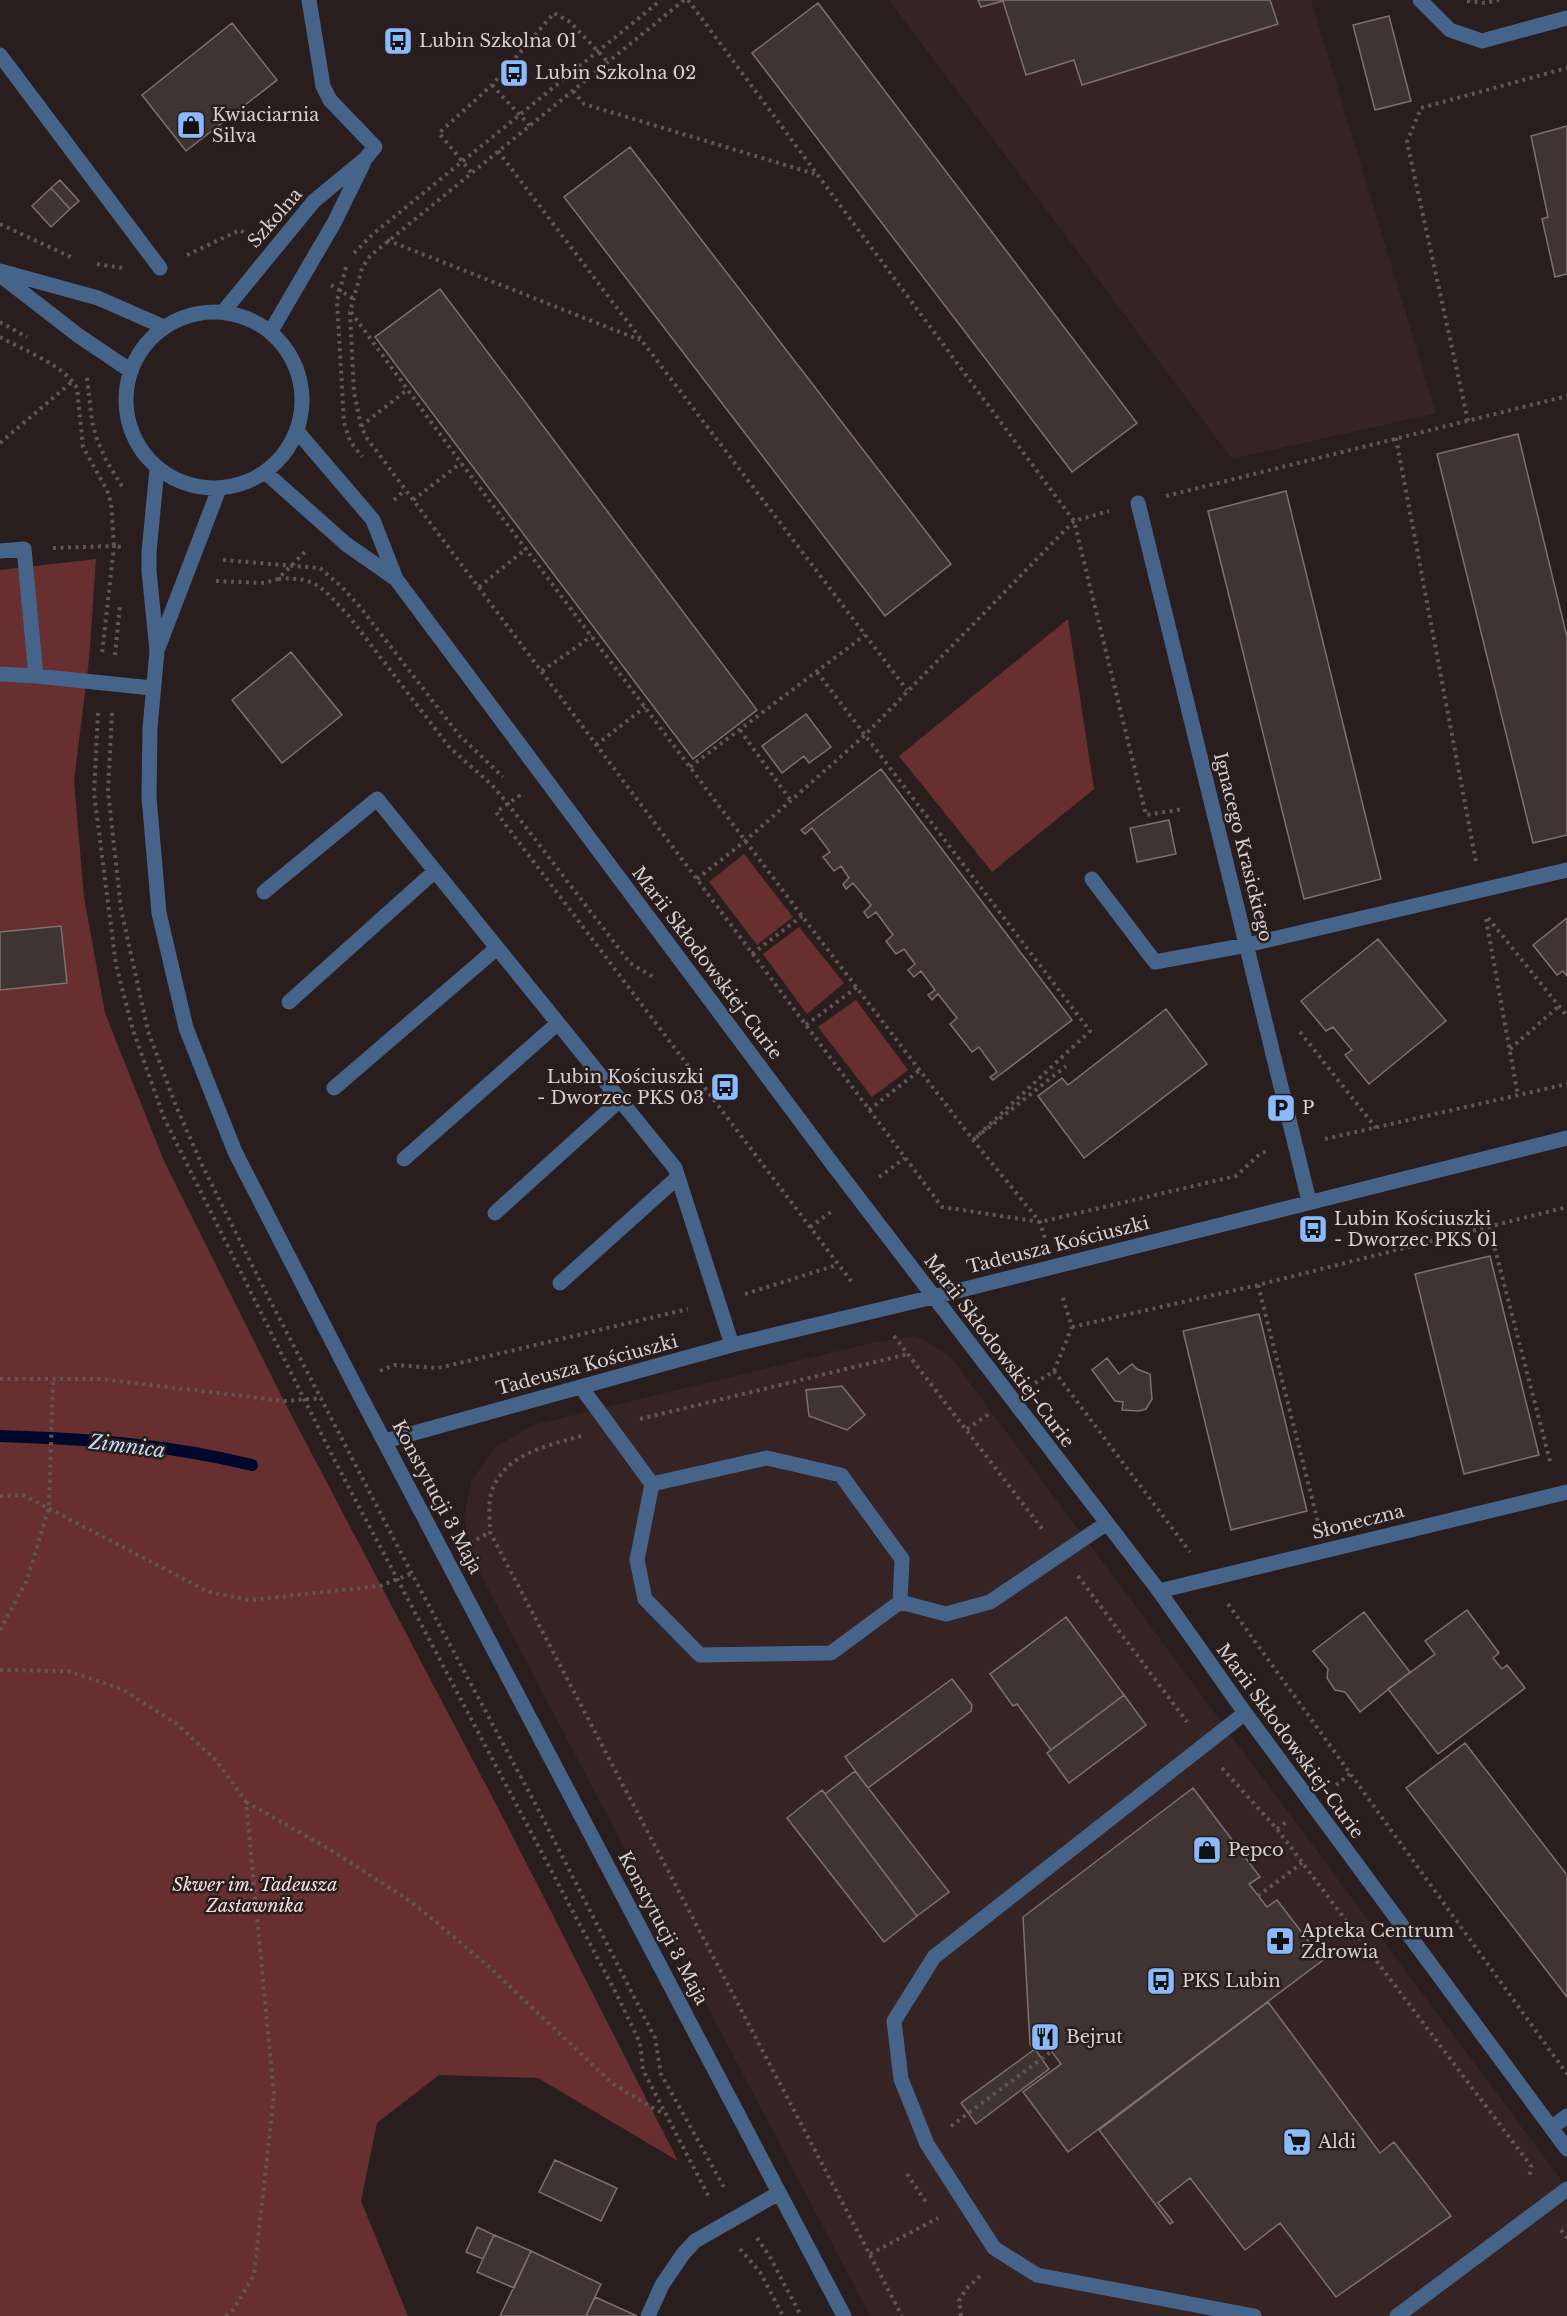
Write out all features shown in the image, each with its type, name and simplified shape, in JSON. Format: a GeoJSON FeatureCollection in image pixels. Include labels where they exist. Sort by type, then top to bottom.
{"type":"FeatureCollection","features":[{"type":"Feature","properties":{"kind":"street","name":"Szkolna"},"geometry":{"type":"LineString","coordinates":[[223,312],[314,201],[365,159],[375,147],[330,100],[323,86],[309,0]]}},
{"type":"Feature","properties":{"kind":"street"},"geometry":{"type":"LineString","coordinates":[[1420,0],[1450,30],[1482,41],[1567,18]]}},
{"type":"Feature","properties":{"kind":"street"},"geometry":{"type":"LineString","coordinates":[[0,55],[160,267]]}},
{"type":"Feature","properties":{"kind":"street","name":"Szkolna"},"geometry":{"type":"LineString","coordinates":[[271,332],[334,224],[365,159]]}},
{"type":"Feature","properties":{"kind":"street"},"geometry":{"type":"LineString","coordinates":[[0,273],[98,298],[164,327]]}},
{"type":"Feature","properties":{"kind":"street"},"geometry":{"type":"LineString","coordinates":[[0,273],[79,336],[131,371]]}},
{"type":"Feature","properties":{"kind":"street"},"geometry":{"type":"LineString","coordinates":[[223,312],[249,318],[271,332],[294,360],[303,395],[297,431],[285,454],[266,473],[244,484],[219,489],[186,485],[158,469],[135,441],[126,406],[131,371],[144,347],[164,327],[192,315],[223,312]]}},
{"type":"Feature","properties":{"kind":"street","name":"Marii Skłodowskiej-Curie"},"geometry":{"type":"LineString","coordinates":[[297,431],[373,520],[396,579],[933,1297],[1158,1591],[1245,1713],[1567,2149]]}},
{"type":"Feature","properties":{"kind":"street","name":"Konstytucji 3 Maja"},"geometry":{"type":"LineString","coordinates":[[158,469],[149,571],[157,651],[152,688],[149,797],[159,913],[186,1028],[235,1152],[353,1382],[844,2316]]}},
{"type":"Feature","properties":{"kind":"street","name":"Marii Skłodowskiej-Curie"},"geometry":{"type":"LineString","coordinates":[[266,473],[346,544],[396,579]]}},
{"type":"Feature","properties":{"kind":"street","name":"Konstytucji 3 Maja"},"geometry":{"type":"LineString","coordinates":[[157,651],[219,489]]}},
{"type":"Feature","properties":{"kind":"street","name":"Ignacego Krasickiego"},"geometry":{"type":"LineString","coordinates":[[1138,503],[1309,1201]]}},
{"type":"Feature","properties":{"kind":"street"},"geometry":{"type":"LineString","coordinates":[[0,551],[24,549],[36,676]]}},
{"type":"Feature","properties":{"kind":"street"},"geometry":{"type":"LineString","coordinates":[[0,674],[152,688]]}},
{"type":"Feature","properties":{"kind":"street"},"geometry":{"type":"LineString","coordinates":[[264,892],[377,799],[675,1168],[732,1345]]}},
{"type":"Feature","properties":{"kind":"street"},"geometry":{"type":"LineString","coordinates":[[1092,879],[1155,962],[1247,945],[1567,870]]}},
{"type":"Feature","properties":{"kind":"street"},"geometry":{"type":"LineString","coordinates":[[289,1002],[435,871]]}},
{"type":"Feature","properties":{"kind":"street"},"geometry":{"type":"LineString","coordinates":[[334,1088],[497,948]]}},
{"type":"Feature","properties":{"kind":"street"},"geometry":{"type":"LineString","coordinates":[[404,1159],[558,1023]]}},
{"type":"Feature","properties":{"kind":"street"},"geometry":{"type":"LineString","coordinates":[[495,1213],[620,1100]]}},
{"type":"Feature","properties":{"kind":"street","name":"Tadeusza Kościuszki"},"geometry":{"type":"LineString","coordinates":[[386,1441],[732,1345],[933,1297],[1567,1137]]}},
{"type":"Feature","properties":{"kind":"street"},"geometry":{"type":"LineString","coordinates":[[560,1283],[678,1177]]}},
{"type":"Feature","properties":{"kind":"street"},"geometry":{"type":"LineString","coordinates":[[582,1387],[652,1484],[637,1560],[645,1599],[700,1655],[831,1653],[900,1602]]}},
{"type":"Feature","properties":{"kind":"street"},"geometry":{"type":"LineString","coordinates":[[652,1484],[767,1458],[841,1475],[902,1559],[900,1602]]}},
{"type":"Feature","properties":{"kind":"street","name":"Słoneczna"},"geometry":{"type":"LineString","coordinates":[[1158,1591],[1567,1492]]}},
{"type":"Feature","properties":{"kind":"street"},"geometry":{"type":"LineString","coordinates":[[900,1602],[946,1614],[990,1602],[1107,1523]]}},
{"type":"Feature","properties":{"kind":"street"},"geometry":{"type":"LineString","coordinates":[[1245,1713],[934,1958],[894,2021],[901,2079],[927,2144],[994,2248],[1037,2275],[1254,2316]]}},
{"type":"Feature","properties":{"kind":"street"},"geometry":{"type":"LineString","coordinates":[[1551,2128],[1567,2116]]}},
{"type":"Feature","properties":{"kind":"street"},"geometry":{"type":"LineString","coordinates":[[1397,2316],[1567,2189]]}},
{"type":"Feature","properties":{"kind":"street"},"geometry":{"type":"LineString","coordinates":[[648,2316],[683,2254],[695,2241],[779,2193]]}},
{"type":"Feature","properties":{"kind":"path"},"geometry":{"type":"LineString","coordinates":[[357,501],[372,487],[375,477],[350,441],[344,423],[337,301],[349,261],[363,243],[661,0]]}},
{"type":"Feature","properties":{"kind":"path"},"geometry":{"type":"LineString","coordinates":[[350,312],[461,464],[527,548],[745,841],[974,1140],[1040,1222],[942,1207],[366,437],[361,426],[354,392],[350,312],[362,268],[370,256],[686,0],[1074,521],[1146,815],[1212,803]]}},
{"type":"Feature","properties":{"kind":"path"},"geometry":{"type":"LineString","coordinates":[[1466,0],[1485,3],[1499,0]]}},
{"type":"Feature","properties":{"kind":"path"},"geometry":{"type":"LineString","coordinates":[[471,172],[439,134],[492,85],[554,13],[570,22],[608,62]]}},
{"type":"Feature","properties":{"kind":"path"},"geometry":{"type":"LineString","coordinates":[[1468,421],[1407,142],[1421,108],[1567,68]]}},
{"type":"Feature","properties":{"kind":"path"},"geometry":{"type":"LineString","coordinates":[[492,85],[530,126]]}},
{"type":"Feature","properties":{"kind":"path"},"geometry":{"type":"LineString","coordinates":[[573,91],[584,104],[816,175]]}},
{"type":"Feature","properties":{"kind":"path"},"geometry":{"type":"LineString","coordinates":[[498,151],[907,691]]}},
{"type":"Feature","properties":{"kind":"path"},"geometry":{"type":"LineString","coordinates":[[387,240],[640,340]]}},
{"type":"Feature","properties":{"kind":"path"},"geometry":{"type":"LineString","coordinates":[[0,322],[28,338]]}},
{"type":"Feature","properties":{"kind":"path"},"geometry":{"type":"LineString","coordinates":[[82,371],[90,384],[92,421],[96,437],[106,460],[126,493]]}},
{"type":"Feature","properties":{"kind":"path"},"geometry":{"type":"LineString","coordinates":[[0,442],[73,381]]}},
{"type":"Feature","properties":{"kind":"path"},"geometry":{"type":"LineString","coordinates":[[361,426],[407,390]]}},
{"type":"Feature","properties":{"kind":"path"},"geometry":{"type":"LineString","coordinates":[[697,879],[745,841],[864,736],[1074,521],[1567,396]]}},
{"type":"Feature","properties":{"kind":"path"},"geometry":{"type":"LineString","coordinates":[[1396,438],[1482,890]]}},
{"type":"Feature","properties":{"kind":"path"},"geometry":{"type":"LineString","coordinates":[[413,500],[461,464]]}},
{"type":"Feature","properties":{"kind":"path"},"geometry":{"type":"LineString","coordinates":[[278,579],[330,528]]}},
{"type":"Feature","properties":{"kind":"path"},"geometry":{"type":"LineString","coordinates":[[24,549],[114,546]]}},
{"type":"Feature","properties":{"kind":"path"},"geometry":{"type":"LineString","coordinates":[[479,587],[527,548]]}},
{"type":"Feature","properties":{"kind":"path"},"geometry":{"type":"LineString","coordinates":[[320,568],[360,607],[459,735],[504,777]]}},
{"type":"Feature","properties":{"kind":"path"},"geometry":{"type":"LineString","coordinates":[[187,577],[208,581],[257,583],[278,579],[308,579],[331,597],[348,615],[450,748],[492,785],[508,804],[630,963],[658,980]]}},
{"type":"Feature","properties":{"kind":"path"},"geometry":{"type":"LineString","coordinates":[[690,767],[865,635]]}},
{"type":"Feature","properties":{"kind":"path"},"geometry":{"type":"LineString","coordinates":[[542,671],[592,636]]}},
{"type":"Feature","properties":{"kind":"path"},"geometry":{"type":"LineString","coordinates":[[817,672],[1090,1031],[974,1140]]}},
{"type":"Feature","properties":{"kind":"path"},"geometry":{"type":"LineString","coordinates":[[596,745],[645,707]]}},
{"type":"Feature","properties":{"kind":"path"},"geometry":{"type":"LineString","coordinates":[[740,730],[790,801]]}},
{"type":"Feature","properties":{"kind":"path"},"geometry":{"type":"LineString","coordinates":[[511,787],[519,796],[496,812],[874,1311]]}},
{"type":"Feature","properties":{"kind":"path"},"geometry":{"type":"LineString","coordinates":[[1518,1096],[1485,914],[1567,1016]]}},
{"type":"Feature","properties":{"kind":"path"},"geometry":{"type":"LineString","coordinates":[[752,954],[802,916]]}},
{"type":"Feature","properties":{"kind":"path"},"geometry":{"type":"LineString","coordinates":[[806,1025],[857,987]]}},
{"type":"Feature","properties":{"kind":"path"},"geometry":{"type":"LineString","coordinates":[[1510,1049],[1559,1006]]}},
{"type":"Feature","properties":{"kind":"path"},"geometry":{"type":"LineString","coordinates":[[1299,1030],[1376,1128]]}},
{"type":"Feature","properties":{"kind":"path"},"geometry":{"type":"LineString","coordinates":[[974,1140],[1066,1066]]}},
{"type":"Feature","properties":{"kind":"path"},"geometry":{"type":"LineString","coordinates":[[869,1110],[920,1070]]}},
{"type":"Feature","properties":{"kind":"path"},"geometry":{"type":"LineString","coordinates":[[1567,1208],[1258,1285],[1072,1327],[1054,1371],[1210,1578],[1567,2074]]}},
{"type":"Feature","properties":{"kind":"path"},"geometry":{"type":"LineString","coordinates":[[1489,1226],[1551,1465]]}},
{"type":"Feature","properties":{"kind":"path"},"geometry":{"type":"LineString","coordinates":[[0,1379],[101,1379],[284,1401],[321,1398],[394,1365],[438,1368],[718,1302],[837,1265]]}},
{"type":"Feature","properties":{"kind":"path"},"geometry":{"type":"LineString","coordinates":[[1258,1285],[1318,1522]]}},
{"type":"Feature","properties":{"kind":"path"},"geometry":{"type":"LineString","coordinates":[[903,2316],[490,1532],[490,1496],[498,1476],[525,1453],[611,1426],[908,1354],[1062,1554],[1227,1775],[1277,1828],[1531,2166],[1528,2184],[1567,2238]]}},
{"type":"Feature","properties":{"kind":"path"},"geometry":{"type":"LineString","coordinates":[[0,1630],[27,1580],[49,1507],[53,1378]]}},
{"type":"Feature","properties":{"kind":"path"},"geometry":{"type":"LineString","coordinates":[[0,1496],[23,1495],[209,1592],[250,1600],[380,1586],[412,1574]]}},
{"type":"Feature","properties":{"kind":"path"},"geometry":{"type":"LineString","coordinates":[[0,1670],[68,1671],[122,1689],[177,1724],[217,1761],[246,1803],[331,1850],[413,1903],[486,1964],[613,2084],[665,2113]]}},
{"type":"Feature","properties":{"kind":"path"},"geometry":{"type":"LineString","coordinates":[[225,2316],[233,2310],[254,2275],[273,2094],[246,1803]]}},
{"type":"Feature","properties":{"kind":"path"},"geometry":{"type":"LineString","coordinates":[[1258,1896],[1302,1863]]}},
{"type":"Feature","properties":{"kind":"path"},"geometry":{"type":"LineString","coordinates":[[870,2254],[938,2218]]}},
{"type":"Feature","properties":{"kind":"shaded area"},"geometry":{"type":"Polygon","coordinates":[[[889,0],[1311,0],[1436,413],[1232,459],[889,0]]]}},
{"type":"Feature","properties":{"kind":"shaded area"},"geometry":{"type":"Polygon","coordinates":[[[916,1336],[949,1355],[1567,2188],[1567,2316],[870,2316],[473,1560],[464,1517],[471,1481],[496,1447],[533,1425],[871,1343],[916,1336]]]}},
{"type":"Feature","properties":{"kind":"green space","name":"Skwer im. Tadeusza Zastawnika"},"geometry":{"type":"Polygon","coordinates":[[[96,559],[89,660],[74,781],[84,897],[105,1013],[164,1161],[284,1401],[509,1829],[678,2161],[538,2078],[439,2075],[377,2123],[361,2201],[408,2316],[0,2316],[0,570],[96,559]]]}},
{"type":"Feature","properties":{"kind":"green space"},"geometry":{"type":"Polygon","coordinates":[[[1068,619],[1094,789],[992,872],[899,756],[1068,619]]]}},
{"type":"Feature","properties":{"kind":"green space"},"geometry":{"type":"Polygon","coordinates":[[[744,854],[793,917],[757,945],[709,882],[744,854]]]}},
{"type":"Feature","properties":{"kind":"green space"},"geometry":{"type":"Polygon","coordinates":[[[799,927],[844,983],[807,1014],[763,954],[799,927]]]}},
{"type":"Feature","properties":{"kind":"green space"},"geometry":{"type":"Polygon","coordinates":[[[856,1000],[908,1070],[872,1097],[818,1027],[856,1000]]]}},
{"type":"Feature","properties":{"kind":"building"},"geometry":{"type":"Polygon","coordinates":[[[978,0],[1270,0],[1278,24],[1082,85],[1074,60],[1026,75],[1003,1],[981,7],[978,0]]]}},
{"type":"Feature","properties":{"kind":"building"},"geometry":{"type":"Polygon","coordinates":[[[818,3],[1137,423],[1072,472],[752,53],[818,3]]]}},
{"type":"Feature","properties":{"kind":"building"},"geometry":{"type":"Polygon","coordinates":[[[1389,16],[1411,101],[1375,110],[1353,25],[1389,16]]]}},
{"type":"Feature","properties":{"kind":"building"},"geometry":{"type":"Polygon","coordinates":[[[232,23],[277,80],[186,151],[142,95],[232,23]]]}},
{"type":"Feature","properties":{"kind":"building"},"geometry":{"type":"Polygon","coordinates":[[[1567,126],[1567,274],[1555,277],[1542,219],[1548,217],[1531,136],[1567,126]]]}},
{"type":"Feature","properties":{"kind":"building"},"geometry":{"type":"Polygon","coordinates":[[[630,147],[951,564],[885,616],[564,197],[630,147]]]}},
{"type":"Feature","properties":{"kind":"building"},"geometry":{"type":"Polygon","coordinates":[[[60,180],[79,201],[70,209],[51,188],[60,180]]]}},
{"type":"Feature","properties":{"kind":"building"},"geometry":{"type":"Polygon","coordinates":[[[51,188],[70,209],[51,227],[32,206],[51,188]]]}},
{"type":"Feature","properties":{"kind":"building"},"geometry":{"type":"Polygon","coordinates":[[[440,289],[757,710],[693,759],[375,337],[440,289]]]}},
{"type":"Feature","properties":{"kind":"building"},"geometry":{"type":"Polygon","coordinates":[[[1518,434],[1567,637],[1567,835],[1533,843],[1437,454],[1518,434]]]}},
{"type":"Feature","properties":{"kind":"building"},"geometry":{"type":"Polygon","coordinates":[[[1286,491],[1381,879],[1304,899],[1208,511],[1286,491]]]}},
{"type":"Feature","properties":{"kind":"building"},"geometry":{"type":"Polygon","coordinates":[[[291,652],[342,715],[282,763],[232,700],[291,652]]]}},
{"type":"Feature","properties":{"kind":"building"},"geometry":{"type":"Polygon","coordinates":[[[806,714],[831,747],[809,763],[804,756],[782,773],[762,746],[806,714]]]}},
{"type":"Feature","properties":{"kind":"building"},"geometry":{"type":"Polygon","coordinates":[[[881,769],[1072,1020],[993,1080],[990,1077],[997,1072],[979,1047],[972,1052],[950,1024],[957,1018],[938,994],[932,1000],[928,995],[935,990],[921,971],[914,977],[908,970],[915,964],[904,949],[896,954],[886,941],[893,935],[876,912],[868,918],[864,912],[871,905],[853,883],[846,889],[843,884],[849,878],[841,866],[834,871],[823,857],[830,852],[812,828],[805,834],[801,830],[881,769]]]}},
{"type":"Feature","properties":{"kind":"building"},"geometry":{"type":"Polygon","coordinates":[[[1169,820],[1176,854],[1137,862],[1130,828],[1169,820]]]}},
{"type":"Feature","properties":{"kind":"building"},"geometry":{"type":"Polygon","coordinates":[[[1567,918],[1567,976],[1563,971],[1557,975],[1533,945],[1567,918]]]}},
{"type":"Feature","properties":{"kind":"building"},"geometry":{"type":"Polygon","coordinates":[[[61,926],[67,983],[0,990],[0,932],[61,926]]]}},
{"type":"Feature","properties":{"kind":"building"},"geometry":{"type":"Polygon","coordinates":[[[1378,939],[1446,1021],[1369,1084],[1345,1055],[1352,1050],[1333,1027],[1326,1031],[1301,1001],[1378,939]]]}},
{"type":"Feature","properties":{"kind":"building"},"geometry":{"type":"Polygon","coordinates":[[[1166,1009],[1207,1064],[1084,1158],[1038,1096],[1062,1078],[1068,1085],[1166,1009]]]}},
{"type":"Feature","properties":{"kind":"building"},"geometry":{"type":"Polygon","coordinates":[[[1490,1256],[1539,1455],[1464,1474],[1415,1274],[1490,1256]]]}},
{"type":"Feature","properties":{"kind":"building"},"geometry":{"type":"Polygon","coordinates":[[[1259,1314],[1307,1511],[1231,1530],[1183,1331],[1259,1314]]]}},
{"type":"Feature","properties":{"kind":"building"},"geometry":{"type":"Polygon","coordinates":[[[1107,1358],[1119,1374],[1132,1364],[1137,1369],[1150,1374],[1152,1399],[1146,1409],[1122,1410],[1123,1402],[1115,1401],[1092,1370],[1107,1358]]]}},
{"type":"Feature","properties":{"kind":"building"},"geometry":{"type":"Polygon","coordinates":[[[842,1386],[865,1415],[847,1430],[809,1416],[806,1390],[842,1386]]]}},
{"type":"Feature","properties":{"kind":"building"},"geometry":{"type":"Polygon","coordinates":[[[1467,1610],[1499,1653],[1493,1658],[1502,1669],[1507,1665],[1525,1688],[1438,1754],[1388,1689],[1435,1654],[1425,1641],[1467,1610]]]}},
{"type":"Feature","properties":{"kind":"building"},"geometry":{"type":"Polygon","coordinates":[[[1364,1612],[1410,1672],[1360,1712],[1345,1692],[1335,1690],[1327,1678],[1328,1669],[1313,1651],[1364,1612]]]}},
{"type":"Feature","properties":{"kind":"building"},"geometry":{"type":"Polygon","coordinates":[[[1066,1617],[1124,1695],[1051,1750],[1017,1704],[1013,1706],[990,1674],[1066,1617]]]}},
{"type":"Feature","properties":{"kind":"building"},"geometry":{"type":"Polygon","coordinates":[[[952,1679],[972,1705],[971,1711],[868,1788],[845,1757],[952,1679]]]}},
{"type":"Feature","properties":{"kind":"building"},"geometry":{"type":"Polygon","coordinates":[[[1124,1695],[1146,1725],[1069,1783],[1047,1753],[1124,1695]]]}},
{"type":"Feature","properties":{"kind":"building"},"geometry":{"type":"Polygon","coordinates":[[[1465,1743],[1567,1875],[1567,1997],[1406,1788],[1465,1743]]]}},
{"type":"Feature","properties":{"kind":"building"},"geometry":{"type":"Polygon","coordinates":[[[855,1771],[949,1892],[917,1916],[825,1794],[855,1771]]]}},
{"type":"Feature","properties":{"kind":"building","name":"PKS Lubin"},"geometry":{"type":"Polygon","coordinates":[[[1193,1788],[1260,1877],[1249,1884],[1267,1907],[1277,1900],[1323,1960],[1068,2152],[1023,2092],[1061,2064],[1043,2040],[1033,2048],[1030,2044],[1023,1917],[1193,1788]]]}},
{"type":"Feature","properties":{"kind":"building"},"geometry":{"type":"Polygon","coordinates":[[[822,1790],[917,1916],[884,1942],[787,1818],[822,1790]]]}},
{"type":"Feature","properties":{"kind":"building"},"geometry":{"type":"Polygon","coordinates":[[[1268,2002],[1380,2153],[1394,2142],[1451,2216],[1336,2297],[1280,2223],[1245,2250],[1190,2178],[1158,2203],[1173,2222],[1170,2224],[1099,2130],[1268,2002]]]}},
{"type":"Feature","properties":{"kind":"building"},"geometry":{"type":"Polygon","coordinates":[[[1035,2049],[1049,2069],[976,2124],[961,2103],[1035,2049]]]}},
{"type":"Feature","properties":{"kind":"building"},"geometry":{"type":"Polygon","coordinates":[[[555,2160],[617,2188],[601,2221],[539,2192],[555,2160]]]}},
{"type":"Feature","properties":{"kind":"building"},"geometry":{"type":"Polygon","coordinates":[[[477,2227],[494,2235],[483,2259],[466,2252],[477,2227]]]}},
{"type":"Feature","properties":{"kind":"building"},"geometry":{"type":"Polygon","coordinates":[[[494,2235],[531,2251],[514,2288],[477,2272],[494,2235]]]}},
{"type":"Feature","properties":{"kind":"building"},"geometry":{"type":"Polygon","coordinates":[[[531,2251],[601,2284],[586,2316],[500,2316],[531,2251]]]}},
{"type":"Feature","properties":{"kind":"building"},"geometry":{"type":"Polygon","coordinates":[[[595,2297],[637,2316],[586,2316],[595,2297]]]}},
{"type":"Feature","properties":{"kind":"waterway","name":"Zimnica"},"geometry":{"type":"LineString","coordinates":[[0,1436],[158,1447],[252,1465]]}},
{"type":"Feature","properties":{"kind":"place","name":"Lubin Szkolna 01"},"geometry":{"type":"Point","coordinates":[398,41]}},
{"type":"Feature","properties":{"kind":"place","name":"Lubin Szkolna 02"},"geometry":{"type":"Point","coordinates":[514,73]}},
{"type":"Feature","properties":{"kind":"place","name":"Kwiaciarnia Silva"},"geometry":{"type":"Point","coordinates":[191,125]}},
{"type":"Feature","properties":{"kind":"place","name":"Lubin Kościuszki - Dworzec PKS 03"},"geometry":{"type":"Point","coordinates":[725,1087]}},
{"type":"Feature","properties":{"kind":"place","name":"P"},"geometry":{"type":"Point","coordinates":[1281,1108]}},
{"type":"Feature","properties":{"kind":"place","name":"Lubin Kościuszki - Dworzec PKS 01"},"geometry":{"type":"Point","coordinates":[1313,1229]}},
{"type":"Feature","properties":{"kind":"place","name":"Pepco"},"geometry":{"type":"Point","coordinates":[1207,1850]}},
{"type":"Feature","properties":{"kind":"place","name":"Apteka Centrum Zdrowia"},"geometry":{"type":"Point","coordinates":[1280,1941]}},
{"type":"Feature","properties":{"kind":"place","name":"PKS Lubin"},"geometry":{"type":"Point","coordinates":[1161,1981]}},
{"type":"Feature","properties":{"kind":"place","name":"Bejrut"},"geometry":{"type":"Point","coordinates":[1045,2037]}},
{"type":"Feature","properties":{"kind":"place","name":"Aldi"},"geometry":{"type":"Point","coordinates":[1297,2142]}}]}
